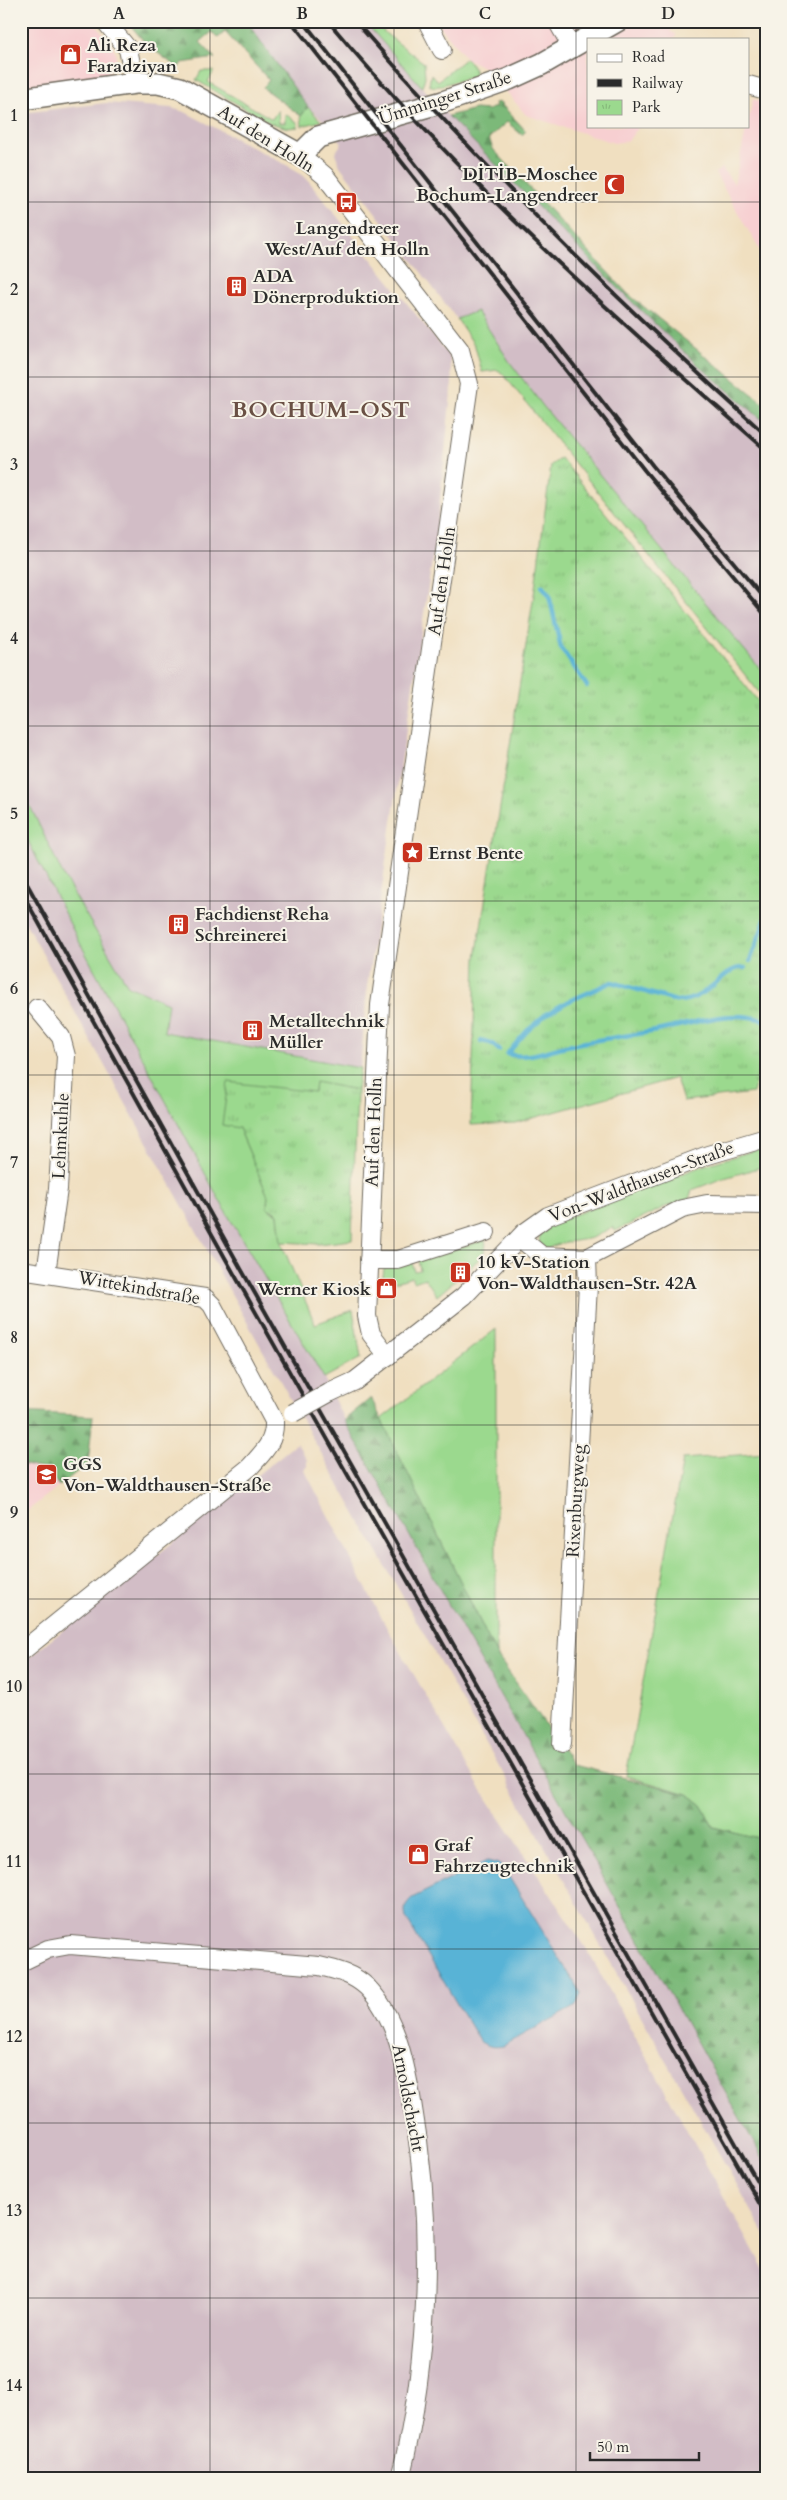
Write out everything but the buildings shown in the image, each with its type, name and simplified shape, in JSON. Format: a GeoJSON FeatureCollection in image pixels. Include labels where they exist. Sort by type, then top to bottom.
{"type":"FeatureCollection","features":[{"type":"Feature","properties":{"kind":"street"},"geometry":{"type":"LineString","coordinates":[[106,21],[128,48],[135,83]]}},
{"type":"Feature","properties":{"kind":"street"},"geometry":{"type":"LineString","coordinates":[[427,21],[442,50]]}},
{"type":"Feature","properties":{"kind":"street"},"geometry":{"type":"LineString","coordinates":[[557,21],[572,47]]}},
{"type":"Feature","properties":{"kind":"street","name":"Ümminger Straße"},"geometry":{"type":"LineString","coordinates":[[591,38],[608,30]]}},
{"type":"Feature","properties":{"kind":"street","name":"Ümminger Straße"},"geometry":{"type":"LineString","coordinates":[[300,155],[318,137],[486,88],[523,73],[587,40]]}},
{"type":"Feature","properties":{"kind":"street","name":"Auf den Holln"},"geometry":{"type":"LineString","coordinates":[[21,99],[135,83],[158,83],[180,88],[300,155],[325,176],[460,350],[469,384],[380,1005],[368,1325],[371,1334],[388,1356]]}},
{"type":"Feature","properties":{"kind":"street"},"geometry":{"type":"LineString","coordinates":[[750,86],[766,90]]}},
{"type":"Feature","properties":{"kind":"street","name":"Lehmkuhle"},"geometry":{"type":"LineString","coordinates":[[37,1008],[61,1037],[66,1056],[58,1188],[46,1273]]}},
{"type":"Feature","properties":{"kind":"street","name":"Von-Waldthausen-Straße"},"geometry":{"type":"LineString","coordinates":[[274,1421],[355,1381],[464,1296],[531,1226],[548,1216],[708,1156],[766,1138]]}},
{"type":"Feature","properties":{"kind":"street"},"geometry":{"type":"LineString","coordinates":[[520,1238],[542,1256],[586,1258],[682,1209],[707,1204],[766,1205]]}},
{"type":"Feature","properties":{"kind":"street"},"geometry":{"type":"LineString","coordinates":[[369,1260],[398,1260],[486,1232]]}},
{"type":"Feature","properties":{"kind":"street","name":"Rixenburgweg"},"geometry":{"type":"LineString","coordinates":[[562,1744],[588,1296],[586,1258]]}},
{"type":"Feature","properties":{"kind":"street","name":"Wittekindstraße"},"geometry":{"type":"LineString","coordinates":[[21,1270],[205,1298],[212,1305],[274,1421]]}},
{"type":"Feature","properties":{"kind":"street"},"geometry":{"type":"LineString","coordinates":[[21,1652],[250,1467],[267,1448],[275,1434],[274,1421]]}},
{"type":"Feature","properties":{"kind":"street","name":"Arnoldschacht"},"geometry":{"type":"LineString","coordinates":[[21,1962],[48,1950],[70,1945],[319,1966],[352,1976],[366,1987],[380,2003],[396,2039],[409,2086],[421,2166],[425,2244],[424,2328],[418,2378],[400,2479]]}},
{"type":"Feature","properties":{"kind":"shaded area"},"geometry":{"type":"Polygon","coordinates":[[[21,21],[93,21],[111,43],[116,53],[116,63],[106,75],[21,89],[21,21]]]}},
{"type":"Feature","properties":{"kind":"shaded area"},"geometry":{"type":"Polygon","coordinates":[[[246,21],[364,21],[448,116],[626,296],[696,363],[766,423],[766,676],[543,406],[509,361],[477,311],[457,319],[340,166],[335,153],[342,143],[326,123],[308,107],[246,21]]]}},
{"type":"Feature","properties":{"kind":"shaded area"},"geometry":{"type":"Polygon","coordinates":[[[436,21],[686,21],[669,31],[676,34],[675,38],[587,38],[587,128],[638,128],[628,141],[614,143],[526,115],[488,70],[466,58],[436,21]]]}},
{"type":"Feature","properties":{"kind":"shaded area"},"geometry":{"type":"Polygon","coordinates":[[[753,99],[766,103],[766,142],[761,160],[766,166],[766,261],[715,173],[722,168],[734,184],[747,128],[750,128],[750,112],[753,99]]]}},
{"type":"Feature","properties":{"kind":"shaded area"},"geometry":{"type":"Polygon","coordinates":[[[106,103],[171,108],[185,112],[290,167],[307,179],[450,357],[452,383],[437,528],[368,979],[360,1068],[164,1032],[167,1003],[128,986],[64,877],[21,787],[21,113],[106,103]]]}},
{"type":"Feature","properties":{"kind":"shaded area"},"geometry":{"type":"Polygon","coordinates":[[[21,827],[75,934],[226,1212],[324,1378],[344,1420],[766,2164],[766,2236],[262,1349],[21,915],[21,827]]]}},
{"type":"Feature","properties":{"kind":"shaded area","name":"GGS Von-Waldthausen-Straße"},"geometry":{"type":"Polygon","coordinates":[[[21,1412],[93,1416],[88,1463],[21,1516],[21,1412]]]}},
{"type":"Feature","properties":{"kind":"shaded area"},"geometry":{"type":"Polygon","coordinates":[[[297,1443],[307,1460],[307,1467],[304,1469],[388,1630],[475,1780],[586,1948],[766,2273],[766,2479],[21,2479],[21,1664],[297,1443]]]}},
{"type":"Feature","properties":{"kind":"green space"},"geometry":{"type":"Polygon","coordinates":[[[127,21],[246,21],[308,107],[301,116],[263,88],[269,80],[225,32],[218,38],[212,32],[200,42],[215,58],[182,63],[178,68],[146,44],[127,21]]]}},
{"type":"Feature","properties":{"kind":"green space"},"geometry":{"type":"Polygon","coordinates":[[[364,21],[376,21],[385,33],[424,63],[425,77],[422,87],[364,21]]]}},
{"type":"Feature","properties":{"kind":"green space"},"geometry":{"type":"Polygon","coordinates":[[[466,58],[472,65],[476,76],[435,87],[429,85],[431,74],[438,81],[466,58]]]}},
{"type":"Feature","properties":{"kind":"green space"},"geometry":{"type":"Polygon","coordinates":[[[201,71],[214,71],[208,82],[272,119],[278,110],[279,123],[285,123],[285,114],[297,122],[298,127],[288,128],[270,123],[196,80],[201,71]]]}},
{"type":"Feature","properties":{"kind":"green space"},"geometry":{"type":"Polygon","coordinates":[[[499,102],[526,131],[522,135],[507,122],[489,138],[493,149],[628,294],[766,405],[766,423],[696,363],[626,296],[448,116],[475,109],[487,110],[496,107],[495,103],[499,102]]]}},
{"type":"Feature","properties":{"kind":"green space"},"geometry":{"type":"Polygon","coordinates":[[[308,107],[321,121],[302,126],[301,116],[308,107]]]}},
{"type":"Feature","properties":{"kind":"green space"},"geometry":{"type":"Polygon","coordinates":[[[477,311],[509,361],[543,406],[766,676],[766,701],[503,374],[498,370],[482,372],[475,346],[457,319],[477,311]]]}},
{"type":"Feature","properties":{"kind":"green space"},"geometry":{"type":"Polygon","coordinates":[[[561,458],[766,711],[766,1060],[761,1059],[753,1093],[683,1101],[676,1078],[515,1123],[471,1125],[476,958],[535,588],[551,465],[561,458]]]}},
{"type":"Feature","properties":{"kind":"green space"},"geometry":{"type":"Polygon","coordinates":[[[21,787],[64,877],[128,986],[168,1003],[164,1032],[360,1068],[357,1090],[315,1083],[309,1135],[239,1128],[268,1196],[267,1203],[271,1211],[278,1214],[281,1242],[315,1324],[353,1310],[361,1358],[324,1378],[226,1212],[75,934],[21,827],[21,787]]]}},
{"type":"Feature","properties":{"kind":"green space"},"geometry":{"type":"Polygon","coordinates":[[[228,1082],[314,1092],[315,1082],[357,1090],[352,1240],[319,1244],[281,1242],[278,1214],[267,1207],[268,1196],[239,1128],[222,1125],[228,1082]]]}},
{"type":"Feature","properties":{"kind":"green space"},"geometry":{"type":"Polygon","coordinates":[[[766,1147],[766,1158],[762,1160],[762,1167],[692,1190],[689,1199],[665,1207],[615,1231],[613,1227],[591,1238],[562,1243],[546,1250],[539,1241],[541,1230],[550,1224],[705,1165],[766,1147]]]}},
{"type":"Feature","properties":{"kind":"green space"},"geometry":{"type":"Polygon","coordinates":[[[485,1240],[485,1248],[478,1260],[468,1270],[462,1264],[453,1272],[458,1278],[437,1296],[425,1278],[414,1282],[412,1277],[382,1286],[384,1268],[412,1262],[414,1271],[420,1270],[418,1260],[485,1240]]]}},
{"type":"Feature","properties":{"kind":"green space"},"geometry":{"type":"Polygon","coordinates":[[[496,1329],[496,1654],[381,1419],[496,1329]]]}},
{"type":"Feature","properties":{"kind":"green space"},"geometry":{"type":"Polygon","coordinates":[[[371,1398],[496,1654],[574,1765],[688,1794],[702,1805],[713,1827],[766,1840],[766,2164],[344,1420],[371,1398]]]}},
{"type":"Feature","properties":{"kind":"green space","name":"GGS Von-Waldthausen-Straße"},"geometry":{"type":"Polygon","coordinates":[[[21,1412],[93,1416],[88,1463],[59,1486],[46,1470],[21,1464],[21,1412]]]}},
{"type":"Feature","properties":{"kind":"green space"},"geometry":{"type":"Polygon","coordinates":[[[766,1453],[766,1840],[713,1827],[702,1805],[688,1794],[626,1776],[683,1459],[766,1453]]]}},
{"type":"Feature","properties":{"kind":"water"},"geometry":{"type":"Polygon","coordinates":[[[487,1861],[499,1864],[504,1869],[581,1993],[576,2006],[503,2046],[496,2047],[479,2041],[406,1918],[405,1912],[406,1905],[412,1898],[487,1861]]]}},
{"type":"Feature","properties":{"kind":"waterway"},"geometry":{"type":"LineString","coordinates":[[542,586],[549,595],[561,648],[587,686]]}},
{"type":"Feature","properties":{"kind":"waterway"},"geometry":{"type":"LineString","coordinates":[[750,961],[766,918]]}},
{"type":"Feature","properties":{"kind":"waterway"},"geometry":{"type":"LineString","coordinates":[[745,968],[737,968],[698,996],[688,1000],[676,1001],[612,982],[567,1002],[545,1015],[527,1031],[507,1054],[515,1056],[532,1055],[582,1043],[650,1032],[727,1016],[753,1017],[766,1021]]}},
{"type":"Feature","properties":{"kind":"waterway"},"geometry":{"type":"LineString","coordinates":[[481,1041],[491,1043],[499,1050]]}},
{"type":"Feature","properties":{"kind":"railway"},"geometry":{"type":"LineString","coordinates":[[291,21],[645,471],[766,616]]}},
{"type":"Feature","properties":{"kind":"railway"},"geometry":{"type":"LineString","coordinates":[[303,21],[653,466],[766,601]]}},
{"type":"Feature","properties":{"kind":"railway"},"geometry":{"type":"LineString","coordinates":[[328,21],[379,80],[484,191],[594,296],[766,450]]}},
{"type":"Feature","properties":{"kind":"railway"},"geometry":{"type":"LineString","coordinates":[[355,21],[403,76],[554,234],[606,286],[766,435]]}},
{"type":"Feature","properties":{"kind":"railway"},"geometry":{"type":"LineString","coordinates":[[21,873],[240,1267],[766,2197]]}},
{"type":"Feature","properties":{"kind":"railway"},"geometry":{"type":"LineString","coordinates":[[21,891],[233,1272],[766,2215]]}},
{"type":"Feature","properties":{"kind":"place","name":"Ali Reza Faradziyan"},"geometry":{"type":"Point","coordinates":[71,55]}},
{"type":"Feature","properties":{"kind":"place","name":"DİTİB-Moschee Bochum-Langendreer"},"geometry":{"type":"Point","coordinates":[614,184]}},
{"type":"Feature","properties":{"kind":"place","name":"Langendreer West/Auf den Holln"},"geometry":{"type":"Point","coordinates":[347,203]}},
{"type":"Feature","properties":{"kind":"place","name":"ADA Dönerproduktion"},"geometry":{"type":"Point","coordinates":[237,286]}},
{"type":"Feature","properties":{"kind":"place","name":"Ernst Bente"},"geometry":{"type":"Point","coordinates":[412,853]}},
{"type":"Feature","properties":{"kind":"place","name":"Fachdienst Reha Schreinerei"},"geometry":{"type":"Point","coordinates":[179,924]}},
{"type":"Feature","properties":{"kind":"place","name":"Metalltechnik Müller"},"geometry":{"type":"Point","coordinates":[253,1031]}},
{"type":"Feature","properties":{"kind":"place","name":"10 kV-Station Von-Waldthausen-Str. 42A"},"geometry":{"type":"Point","coordinates":[461,1272]}},
{"type":"Feature","properties":{"kind":"place","name":"Werner Kiosk"},"geometry":{"type":"Point","coordinates":[387,1289]}},
{"type":"Feature","properties":{"kind":"place","name":"GGS Von-Waldthausen-Straße"},"geometry":{"type":"Point","coordinates":[47,1474]}},
{"type":"Feature","properties":{"kind":"place","name":"Graf Fahrzeugtechnik"},"geometry":{"type":"Point","coordinates":[418,1855]}},
{"type":"Feature","properties":{"kind":"district","name":"BOCHUM-OST"},"geometry":{"type":"Point","coordinates":[321,410]}}]}
